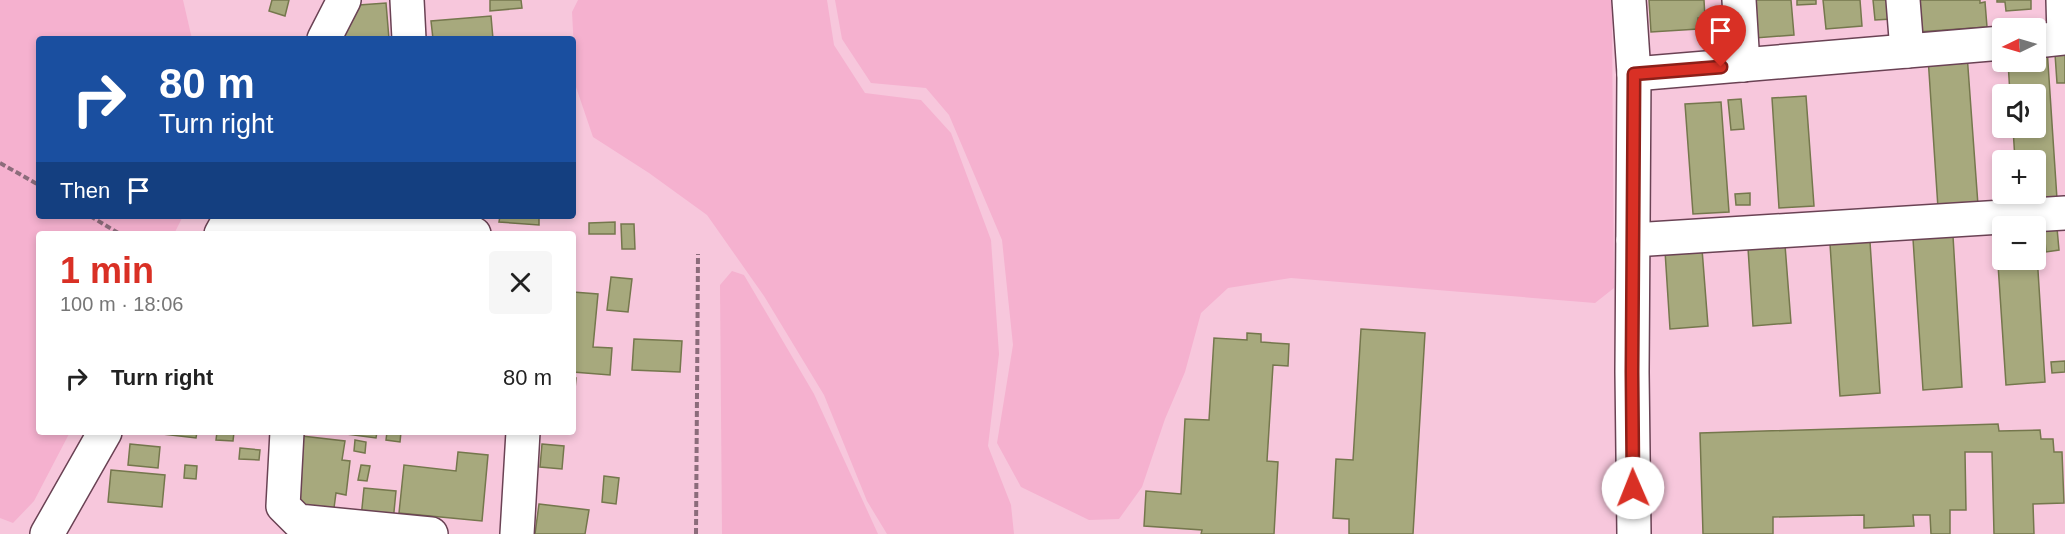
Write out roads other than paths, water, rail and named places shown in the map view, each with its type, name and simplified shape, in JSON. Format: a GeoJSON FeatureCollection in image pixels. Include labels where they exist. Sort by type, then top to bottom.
{"type":"FeatureCollection","features":[{"type":"Feature","properties":{"kind":"street"},"geometry":{"type":"LineString","coordinates":[[326,36],[344,0]]}},
{"type":"Feature","properties":{"kind":"street"},"geometry":{"type":"LineString","coordinates":[[407,0],[409,36]]}},
{"type":"Feature","properties":{"kind":"street"},"geometry":{"type":"LineString","coordinates":[[1629,0],[1634,74],[1634,534]]}},
{"type":"Feature","properties":{"kind":"street"},"geometry":{"type":"LineString","coordinates":[[1739,0],[1743,65]]}},
{"type":"Feature","properties":{"kind":"street"},"geometry":{"type":"LineString","coordinates":[[1903,0],[1907,51]]}},
{"type":"Feature","properties":{"kind":"street"},"geometry":{"type":"LineString","coordinates":[[2046,39],[2064,38],[2063,0]]}},
{"type":"Feature","properties":{"kind":"street"},"geometry":{"type":"LineString","coordinates":[[1634,74],[1992,44]]}},
{"type":"Feature","properties":{"kind":"street"},"geometry":{"type":"LineString","coordinates":[[1633,240],[2065,213]]}},
{"type":"Feature","properties":{"kind":"street"},"geometry":{"type":"LineString","coordinates":[[259,219],[298,227],[419,223],[459,231]]}},
{"type":"Feature","properties":{"kind":"street"},"geometry":{"type":"LineString","coordinates":[[47,534],[103,435]]}},
{"type":"Feature","properties":{"kind":"street"},"geometry":{"type":"LineString","coordinates":[[287,435],[283,506],[298,521],[431,534]]}},
{"type":"Feature","properties":{"kind":"street"},"geometry":{"type":"LineString","coordinates":[[517,534],[523,435]]}}]}
